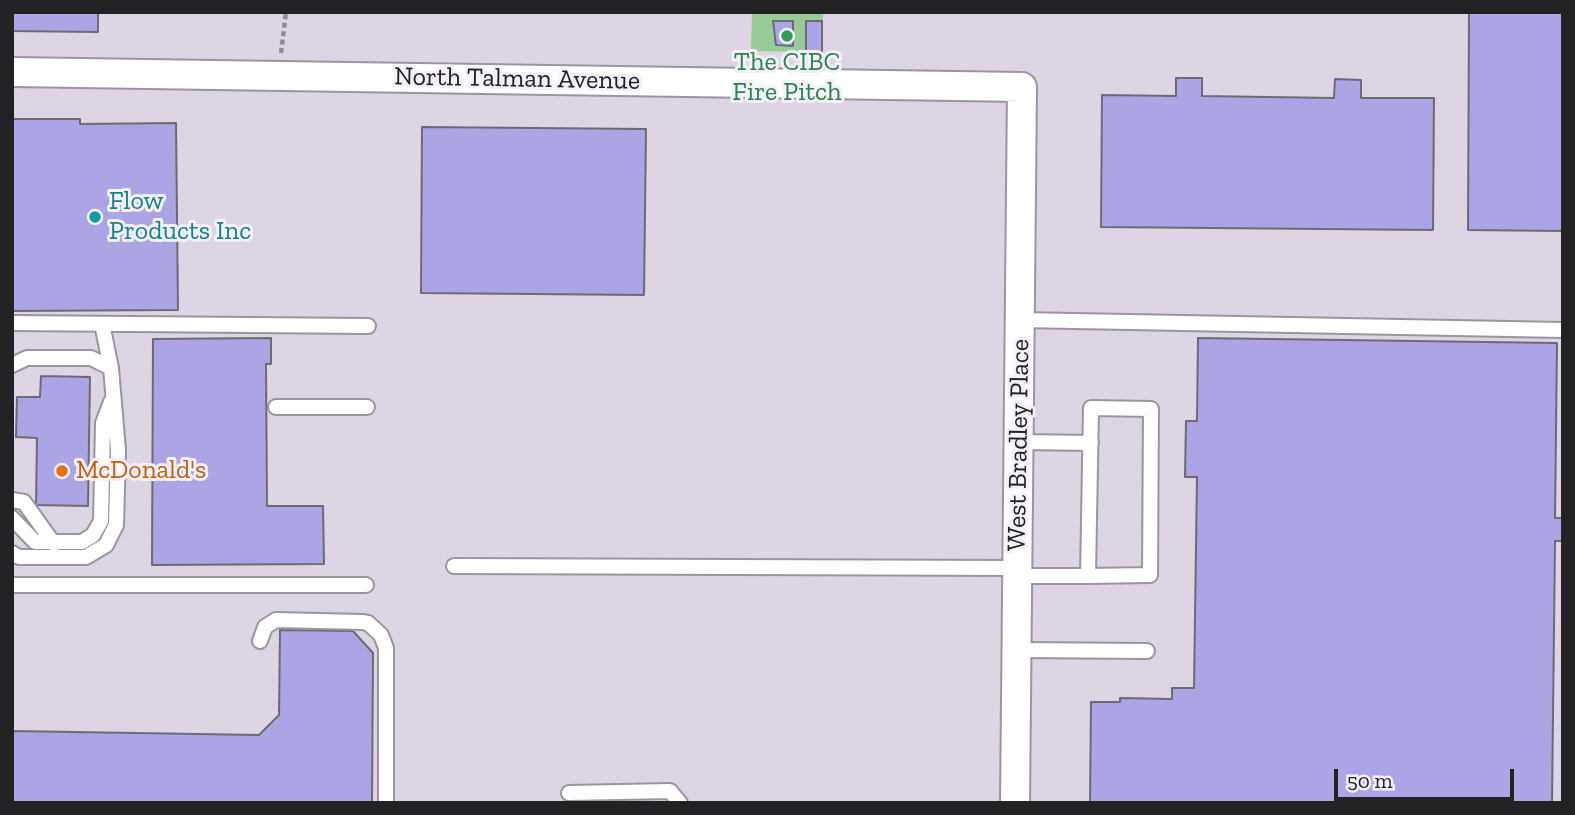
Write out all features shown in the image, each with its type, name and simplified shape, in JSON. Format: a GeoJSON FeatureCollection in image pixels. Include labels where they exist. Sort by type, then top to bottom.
{"type":"FeatureCollection","features":[{"type":"Feature","properties":{"kind":"street","name":"North Talman Avenue"},"geometry":{"type":"LineString","coordinates":[[12,72],[1022,86]]}},
{"type":"Feature","properties":{"kind":"street","name":"West Bradley Place"},"geometry":{"type":"LineString","coordinates":[[1015,803],[1022,86]]}},
{"type":"Feature","properties":{"kind":"lane"},"geometry":{"type":"LineString","coordinates":[[1020,320],[1563,330]]}},
{"type":"Feature","properties":{"kind":"lane"},"geometry":{"type":"LineString","coordinates":[[12,323],[368,326]]}},
{"type":"Feature","properties":{"kind":"lane"},"geometry":{"type":"LineString","coordinates":[[12,553],[19,557],[86,557],[106,545],[116,525],[118,450],[111,368],[102,324]]}},
{"type":"Feature","properties":{"kind":"lane"},"geometry":{"type":"LineString","coordinates":[[12,365],[27,358],[91,358],[111,368]]}},
{"type":"Feature","properties":{"kind":"lane"},"geometry":{"type":"LineString","coordinates":[[12,518],[35,542],[82,542],[93,535],[101,521],[103,423],[113,398]]}},
{"type":"Feature","properties":{"kind":"lane"},"geometry":{"type":"LineString","coordinates":[[276,407],[367,407]]}},
{"type":"Feature","properties":{"kind":"lane"},"geometry":{"type":"LineString","coordinates":[[454,565],[1018,572],[1088,576],[1150,575],[1151,409],[1091,408],[1088,576]]}},
{"type":"Feature","properties":{"kind":"lane"},"geometry":{"type":"LineString","coordinates":[[1019,442],[1091,443]]}},
{"type":"Feature","properties":{"kind":"lane"},"geometry":{"type":"LineString","coordinates":[[12,500],[23,502],[54,544]]}},
{"type":"Feature","properties":{"kind":"lane"},"geometry":{"type":"LineString","coordinates":[[12,584],[366,585]]}},
{"type":"Feature","properties":{"kind":"lane"},"geometry":{"type":"LineString","coordinates":[[260,641],[265,627],[276,620],[362,622],[368,623],[381,635],[386,648],[386,803]]}},
{"type":"Feature","properties":{"kind":"lane"},"geometry":{"type":"LineString","coordinates":[[1017,650],[1147,650]]}},
{"type":"Feature","properties":{"kind":"lane"},"geometry":{"type":"LineString","coordinates":[[569,793],[670,791],[680,803]]}},
{"type":"Feature","properties":{"kind":"path"},"geometry":{"type":"LineString","coordinates":[[281,54],[286,12]]}},
{"type":"Feature","properties":{"kind":"shaded area"},"geometry":{"type":"Polygon","coordinates":[[[12,12],[1563,12],[1563,803],[12,803],[12,12]]]}},
{"type":"Feature","properties":{"kind":"green space","name":"The CIBC Fire Pitch"},"geometry":{"type":"Polygon","coordinates":[[[752,12],[823,12],[822,52],[751,51],[752,12]]]}},
{"type":"Feature","properties":{"kind":"building"},"geometry":{"type":"Polygon","coordinates":[[[12,12],[149,12],[98,13],[98,32],[12,31],[12,12]]]}},
{"type":"Feature","properties":{"kind":"building"},"geometry":{"type":"Polygon","coordinates":[[[1469,12],[1563,12],[1563,231],[1468,230],[1469,12]]]}},
{"type":"Feature","properties":{"kind":"building"},"geometry":{"type":"Polygon","coordinates":[[[773,21],[793,21],[793,46],[776,45],[773,21]]]}},
{"type":"Feature","properties":{"kind":"building"},"geometry":{"type":"Polygon","coordinates":[[[806,21],[822,21],[822,52],[806,52],[806,21]]]}},
{"type":"Feature","properties":{"kind":"building"},"geometry":{"type":"Polygon","coordinates":[[[1176,78],[1202,78],[1202,96],[1334,98],[1335,79],[1361,80],[1361,98],[1434,98],[1433,230],[1101,227],[1102,95],[1176,96],[1176,78]]]}},
{"type":"Feature","properties":{"kind":"building","name":"Flow Products Inc"},"geometry":{"type":"Polygon","coordinates":[[[12,119],[80,119],[80,124],[176,123],[178,310],[12,311],[12,119]]]}},
{"type":"Feature","properties":{"kind":"building"},"geometry":{"type":"Polygon","coordinates":[[[422,127],[646,129],[644,295],[421,293],[422,127]]]}},
{"type":"Feature","properties":{"kind":"building"},"geometry":{"type":"Polygon","coordinates":[[[271,338],[271,364],[266,364],[267,506],[323,506],[324,564],[152,565],[153,339],[271,338]]]}},
{"type":"Feature","properties":{"kind":"building"},"geometry":{"type":"Polygon","coordinates":[[[1198,338],[1557,343],[1555,518],[1563,518],[1563,541],[1555,541],[1552,803],[1090,803],[1091,702],[1120,702],[1120,698],[1172,699],[1172,688],[1194,688],[1197,477],[1185,477],[1186,421],[1197,421],[1198,338]]]}},
{"type":"Feature","properties":{"kind":"building","name":"McDonald's"},"geometry":{"type":"Polygon","coordinates":[[[41,376],[90,377],[88,506],[36,505],[37,438],[16,437],[17,397],[40,397],[41,376]]]}},
{"type":"Feature","properties":{"kind":"building"},"geometry":{"type":"Polygon","coordinates":[[[280,630],[353,631],[373,653],[372,803],[12,803],[12,731],[259,735],[279,715],[280,630]]]}},
{"type":"Feature","properties":{"kind":"place","name":"The CIBC Fire Pitch"},"geometry":{"type":"Point","coordinates":[787,36]}},
{"type":"Feature","properties":{"kind":"place","name":"Flow Products Inc"},"geometry":{"type":"Point","coordinates":[95,217]}},
{"type":"Feature","properties":{"kind":"place","name":"McDonald's"},"geometry":{"type":"Point","coordinates":[62,471]}}]}
